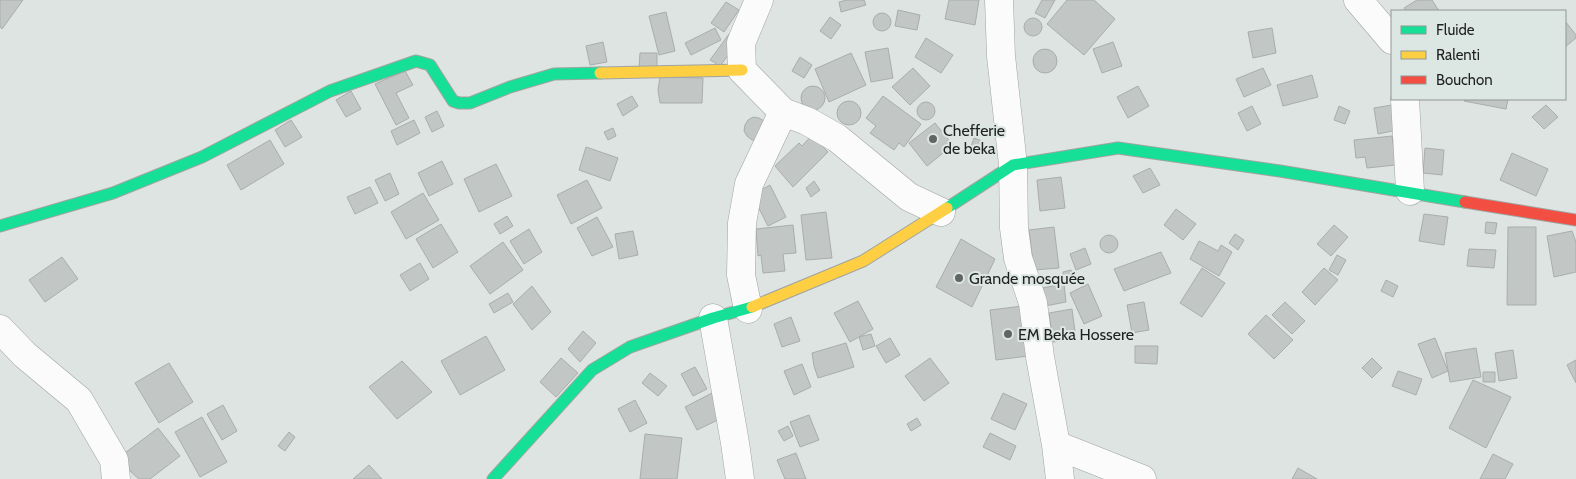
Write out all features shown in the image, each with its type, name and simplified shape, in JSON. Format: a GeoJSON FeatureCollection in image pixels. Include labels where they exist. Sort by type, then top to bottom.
{"type":"FeatureCollection","features":[{"type":"Feature","properties":{"kind":"street"},"geometry":{"type":"LineString","coordinates":[[759,0],[741,43],[742,70],[783,112],[808,121],[837,138],[909,198],[941,212]]}},
{"type":"Feature","properties":{"kind":"street"},"geometry":{"type":"LineString","coordinates":[[999,0],[1001,56],[1013,164],[1014,228],[1018,258],[1033,303],[1060,479]]}},
{"type":"Feature","properties":{"kind":"street"},"geometry":{"type":"LineString","coordinates":[[1358,0],[1391,39]]}},
{"type":"Feature","properties":{"kind":"street"},"geometry":{"type":"LineString","coordinates":[[0,226],[113,193],[202,157],[330,91],[402,65],[416,62],[430,65],[453,100],[459,103],[470,103],[510,87],[554,74],[742,70]]}},
{"type":"Feature","properties":{"kind":"street"},"geometry":{"type":"LineString","coordinates":[[1405,100],[1410,191]]}},
{"type":"Feature","properties":{"kind":"street"},"geometry":{"type":"LineString","coordinates":[[748,309],[741,275],[742,223],[749,184],[783,112]]}},
{"type":"Feature","properties":{"kind":"street"},"geometry":{"type":"LineString","coordinates":[[492,479],[592,370],[630,347],[713,318],[748,309],[863,261],[1013,164],[1118,148],[1410,191],[1576,220]]}},
{"type":"Feature","properties":{"kind":"street"},"geometry":{"type":"LineString","coordinates":[[713,318],[740,479]]}},
{"type":"Feature","properties":{"kind":"street"},"geometry":{"type":"LineString","coordinates":[[0,329],[25,355],[79,400],[114,460],[116,479]]}},
{"type":"Feature","properties":{"kind":"street"},"geometry":{"type":"LineString","coordinates":[[1056,445],[1142,479]]}},
{"type":"Feature","properties":{"kind":"building"},"geometry":{"type":"Polygon","coordinates":[[[0,0],[23,0],[2,29],[0,27],[0,0]]]}},
{"type":"Feature","properties":{"kind":"building"},"geometry":{"type":"Polygon","coordinates":[[[864,0],[866,5],[841,12],[839,2],[864,0]]]}},
{"type":"Feature","properties":{"kind":"building"},"geometry":{"type":"Polygon","coordinates":[[[949,0],[979,0],[975,25],[945,19],[949,0]]]}},
{"type":"Feature","properties":{"kind":"building"},"geometry":{"type":"Polygon","coordinates":[[[1042,0],[1055,0],[1045,18],[1035,13],[1042,0]]]}},
{"type":"Feature","properties":{"kind":"building"},"geometry":{"type":"Polygon","coordinates":[[[1067,0],[1094,0],[1115,19],[1084,55],[1047,24],[1067,0]]]}},
{"type":"Feature","properties":{"kind":"building"},"geometry":{"type":"Polygon","coordinates":[[[1417,0],[1432,0],[1438,10],[1405,10],[1404,8],[1417,0]]]}},
{"type":"Feature","properties":{"kind":"building"},"geometry":{"type":"Polygon","coordinates":[[[726,2],[739,10],[724,32],[711,23],[726,2]]]}},
{"type":"Feature","properties":{"kind":"building"},"geometry":{"type":"Polygon","coordinates":[[[898,10],[920,15],[917,30],[895,26],[898,10]]]}},
{"type":"Feature","properties":{"kind":"building"},"geometry":{"type":"Polygon","coordinates":[[[666,12],[675,51],[659,55],[649,16],[666,12]]]}},
{"type":"Feature","properties":{"kind":"building"},"geometry":{"type":"Polygon","coordinates":[[[878,13],[886,13],[891,18],[889,29],[878,31],[873,26],[873,18],[878,13]]]}},
{"type":"Feature","properties":{"kind":"building"},"geometry":{"type":"Polygon","coordinates":[[[830,17],[841,25],[831,39],[820,31],[830,17]]]}},
{"type":"Feature","properties":{"kind":"building"},"geometry":{"type":"Polygon","coordinates":[[[1029,18],[1037,18],[1042,23],[1040,34],[1029,36],[1024,31],[1024,23],[1029,18]]]}},
{"type":"Feature","properties":{"kind":"building"},"geometry":{"type":"Polygon","coordinates":[[[1566,22],[1576,35],[1576,38],[1566,46],[1566,22]]]}},
{"type":"Feature","properties":{"kind":"building"},"geometry":{"type":"Polygon","coordinates":[[[715,28],[721,40],[691,55],[685,43],[715,28]]]}},
{"type":"Feature","properties":{"kind":"building"},"geometry":{"type":"Polygon","coordinates":[[[1272,28],[1276,53],[1253,58],[1248,32],[1272,28]]]}},
{"type":"Feature","properties":{"kind":"building"},"geometry":{"type":"Polygon","coordinates":[[[729,34],[739,41],[720,66],[710,60],[729,34]]]}},
{"type":"Feature","properties":{"kind":"building"},"geometry":{"type":"Polygon","coordinates":[[[926,38],[953,55],[941,73],[915,57],[926,38]]]}},
{"type":"Feature","properties":{"kind":"building"},"geometry":{"type":"Polygon","coordinates":[[[603,42],[607,62],[590,65],[586,46],[603,42]]]}},
{"type":"Feature","properties":{"kind":"building"},"geometry":{"type":"Polygon","coordinates":[[[1113,42],[1122,66],[1102,73],[1093,49],[1113,42]]]}},
{"type":"Feature","properties":{"kind":"building"},"geometry":{"type":"Polygon","coordinates":[[[888,48],[893,78],[871,82],[865,52],[888,48]]]}},
{"type":"Feature","properties":{"kind":"building"},"geometry":{"type":"Polygon","coordinates":[[[1045,49],[1053,53],[1057,61],[1053,69],[1045,73],[1037,69],[1033,61],[1037,53],[1045,49]]]}},
{"type":"Feature","properties":{"kind":"building"},"geometry":{"type":"Polygon","coordinates":[[[640,53],[657,53],[657,68],[639,68],[640,53]]]}},
{"type":"Feature","properties":{"kind":"building"},"geometry":{"type":"Polygon","coordinates":[[[851,53],[866,85],[829,102],[815,69],[851,53]]]}},
{"type":"Feature","properties":{"kind":"building"},"geometry":{"type":"Polygon","coordinates":[[[800,57],[812,65],[804,78],[792,71],[800,57]]]}},
{"type":"Feature","properties":{"kind":"building"},"geometry":{"type":"Polygon","coordinates":[[[913,68],[930,86],[910,105],[892,87],[913,68]]]}},
{"type":"Feature","properties":{"kind":"building"},"geometry":{"type":"Polygon","coordinates":[[[1263,68],[1271,85],[1244,97],[1236,79],[1263,68]]]}},
{"type":"Feature","properties":{"kind":"building"},"geometry":{"type":"Polygon","coordinates":[[[405,71],[413,85],[396,93],[409,118],[396,125],[375,84],[405,71]]]}},
{"type":"Feature","properties":{"kind":"building"},"geometry":{"type":"Polygon","coordinates":[[[1312,75],[1318,97],[1283,106],[1277,85],[1312,75]]]}},
{"type":"Feature","properties":{"kind":"building"},"geometry":{"type":"Polygon","coordinates":[[[660,77],[703,78],[702,103],[660,103],[658,90],[660,77]]]}},
{"type":"Feature","properties":{"kind":"building"},"geometry":{"type":"Polygon","coordinates":[[[813,86],[821,90],[825,98],[821,106],[813,110],[805,106],[801,98],[805,90],[813,86]]]}},
{"type":"Feature","properties":{"kind":"building"},"geometry":{"type":"Polygon","coordinates":[[[1138,86],[1149,106],[1128,118],[1117,97],[1138,86]]]}},
{"type":"Feature","properties":{"kind":"building"},"geometry":{"type":"Polygon","coordinates":[[[351,91],[361,109],[346,117],[336,100],[351,91]]]}},
{"type":"Feature","properties":{"kind":"building"},"geometry":{"type":"Polygon","coordinates":[[[632,96],[638,106],[623,116],[617,104],[632,96]]]}},
{"type":"Feature","properties":{"kind":"building"},"geometry":{"type":"Polygon","coordinates":[[[883,96],[921,124],[904,147],[899,143],[894,150],[870,133],[876,126],[866,118],[883,96]]]}},
{"type":"Feature","properties":{"kind":"building"},"geometry":{"type":"Polygon","coordinates":[[[1464,100],[1508,100],[1506,109],[1464,100]]]}},
{"type":"Feature","properties":{"kind":"building"},"geometry":{"type":"Polygon","coordinates":[[[849,101],[857,105],[861,113],[857,121],[849,125],[841,121],[837,113],[841,105],[849,101]]]}},
{"type":"Feature","properties":{"kind":"building"},"geometry":{"type":"Polygon","coordinates":[[[926,102],[932,105],[935,111],[932,117],[926,120],[920,117],[917,111],[920,105],[926,102]]]}},
{"type":"Feature","properties":{"kind":"building"},"geometry":{"type":"Polygon","coordinates":[[[1392,105],[1397,130],[1378,134],[1374,108],[1392,105]]]}},
{"type":"Feature","properties":{"kind":"building"},"geometry":{"type":"Polygon","coordinates":[[[1546,105],[1558,117],[1544,129],[1532,117],[1546,105]]]}},
{"type":"Feature","properties":{"kind":"building"},"geometry":{"type":"Polygon","coordinates":[[[1252,106],[1261,124],[1247,131],[1238,113],[1252,106]]]}},
{"type":"Feature","properties":{"kind":"building"},"geometry":{"type":"Polygon","coordinates":[[[1339,106],[1350,111],[1345,124],[1334,120],[1339,106]]]}},
{"type":"Feature","properties":{"kind":"building"},"geometry":{"type":"Polygon","coordinates":[[[437,111],[444,126],[432,132],[425,117],[437,111]]]}},
{"type":"Feature","properties":{"kind":"building"},"geometry":{"type":"Polygon","coordinates":[[[753,117],[764,121],[758,140],[752,140],[744,131],[748,120],[753,117]]]}},
{"type":"Feature","properties":{"kind":"building"},"geometry":{"type":"Polygon","coordinates":[[[291,120],[302,137],[285,147],[275,130],[291,120]]]}},
{"type":"Feature","properties":{"kind":"building"},"geometry":{"type":"Polygon","coordinates":[[[414,120],[420,133],[397,145],[391,131],[414,120]]]}},
{"type":"Feature","properties":{"kind":"building"},"geometry":{"type":"Polygon","coordinates":[[[935,123],[953,145],[927,166],[909,143],[935,123]]]}},
{"type":"Feature","properties":{"kind":"building"},"geometry":{"type":"Polygon","coordinates":[[[613,128],[616,136],[608,140],[604,132],[613,128]]]}},
{"type":"Feature","properties":{"kind":"building"},"geometry":{"type":"Polygon","coordinates":[[[812,135],[828,152],[793,187],[775,166],[799,143],[802,146],[812,135]]]}},
{"type":"Feature","properties":{"kind":"building"},"geometry":{"type":"Polygon","coordinates":[[[1392,136],[1396,165],[1367,168],[1365,157],[1356,158],[1354,140],[1392,136]]]}},
{"type":"Feature","properties":{"kind":"building"},"geometry":{"type":"Polygon","coordinates":[[[974,138],[985,142],[982,150],[971,146],[974,138]]]}},
{"type":"Feature","properties":{"kind":"building"},"geometry":{"type":"Polygon","coordinates":[[[270,140],[284,164],[241,190],[227,165],[270,140]]]}},
{"type":"Feature","properties":{"kind":"building"},"geometry":{"type":"Polygon","coordinates":[[[586,147],[618,158],[610,181],[579,170],[586,147]]]}},
{"type":"Feature","properties":{"kind":"building"},"geometry":{"type":"Polygon","coordinates":[[[1425,148],[1444,150],[1442,175],[1423,173],[1425,148]]]}},
{"type":"Feature","properties":{"kind":"building"},"geometry":{"type":"Polygon","coordinates":[[[1512,153],[1548,169],[1536,196],[1500,180],[1512,153]]]}},
{"type":"Feature","properties":{"kind":"building"},"geometry":{"type":"Polygon","coordinates":[[[442,161],[453,184],[429,196],[418,173],[442,161]]]}},
{"type":"Feature","properties":{"kind":"building"},"geometry":{"type":"Polygon","coordinates":[[[496,164],[512,196],[479,212],[464,179],[496,164]]]}},
{"type":"Feature","properties":{"kind":"building"},"geometry":{"type":"Polygon","coordinates":[[[1150,168],[1160,185],[1143,193],[1133,176],[1150,168]]]}},
{"type":"Feature","properties":{"kind":"building"},"geometry":{"type":"Polygon","coordinates":[[[390,173],[399,194],[385,201],[375,180],[390,173]]]}},
{"type":"Feature","properties":{"kind":"building"},"geometry":{"type":"Polygon","coordinates":[[[1061,177],[1065,208],[1040,211],[1037,180],[1061,177]]]}},
{"type":"Feature","properties":{"kind":"building"},"geometry":{"type":"Polygon","coordinates":[[[587,180],[602,208],[571,224],[557,195],[587,180]]]}},
{"type":"Feature","properties":{"kind":"building"},"geometry":{"type":"Polygon","coordinates":[[[814,181],[820,190],[811,197],[806,188],[814,181]]]}},
{"type":"Feature","properties":{"kind":"building"},"geometry":{"type":"Polygon","coordinates":[[[770,185],[786,217],[768,226],[752,195],[770,185]]]}},
{"type":"Feature","properties":{"kind":"building"},"geometry":{"type":"Polygon","coordinates":[[[370,187],[378,203],[355,214],[347,197],[370,187]]]}},
{"type":"Feature","properties":{"kind":"building"},"geometry":{"type":"Polygon","coordinates":[[[423,193],[439,220],[406,239],[391,212],[423,193]]]}},
{"type":"Feature","properties":{"kind":"building"},"geometry":{"type":"Polygon","coordinates":[[[1176,209],[1196,224],[1183,240],[1164,225],[1176,209]]]}},
{"type":"Feature","properties":{"kind":"building"},"geometry":{"type":"Polygon","coordinates":[[[826,212],[832,258],[806,260],[801,215],[826,212]]]}},
{"type":"Feature","properties":{"kind":"building"},"geometry":{"type":"Polygon","coordinates":[[[1424,214],[1448,217],[1444,245],[1419,241],[1424,214]]]}},
{"type":"Feature","properties":{"kind":"building"},"geometry":{"type":"Polygon","coordinates":[[[507,216],[513,226],[500,234],[494,224],[507,216]]]}},
{"type":"Feature","properties":{"kind":"building"},"geometry":{"type":"Polygon","coordinates":[[[597,217],[613,247],[592,256],[577,228],[597,217]]]}},
{"type":"Feature","properties":{"kind":"building"},"geometry":{"type":"Polygon","coordinates":[[[1486,222],[1497,223],[1495,234],[1485,233],[1486,222]]]}},
{"type":"Feature","properties":{"kind":"building"},"geometry":{"type":"Polygon","coordinates":[[[441,224],[458,252],[433,268],[416,239],[441,224]]]}},
{"type":"Feature","properties":{"kind":"building"},"geometry":{"type":"Polygon","coordinates":[[[793,225],[796,253],[783,254],[785,271],[763,273],[761,255],[758,256],[756,229],[793,225]]]}},
{"type":"Feature","properties":{"kind":"building"},"geometry":{"type":"Polygon","coordinates":[[[1334,225],[1348,237],[1331,256],[1317,244],[1334,225]]]}},
{"type":"Feature","properties":{"kind":"building"},"geometry":{"type":"Polygon","coordinates":[[[1054,227],[1059,268],[1034,270],[1029,230],[1054,227]]]}},
{"type":"Feature","properties":{"kind":"building"},"geometry":{"type":"Polygon","coordinates":[[[1508,227],[1536,227],[1536,305],[1507,305],[1508,227]]]}},
{"type":"Feature","properties":{"kind":"building"},"geometry":{"type":"Polygon","coordinates":[[[529,229],[542,252],[524,264],[510,241],[529,229]]]}},
{"type":"Feature","properties":{"kind":"building"},"geometry":{"type":"Polygon","coordinates":[[[633,231],[638,255],[619,259],[615,234],[633,231]]]}},
{"type":"Feature","properties":{"kind":"building"},"geometry":{"type":"Polygon","coordinates":[[[1572,231],[1576,242],[1576,272],[1554,277],[1547,236],[1572,231]]]}},
{"type":"Feature","properties":{"kind":"building"},"geometry":{"type":"Polygon","coordinates":[[[1235,234],[1244,240],[1238,250],[1229,243],[1235,234]]]}},
{"type":"Feature","properties":{"kind":"building"},"geometry":{"type":"Polygon","coordinates":[[[1109,235],[1115,238],[1118,244],[1115,250],[1109,253],[1103,250],[1100,244],[1103,238],[1109,235]]]}},
{"type":"Feature","properties":{"kind":"building"},"geometry":{"type":"Polygon","coordinates":[[[961,239],[995,259],[972,307],[936,287],[961,239]]]}},
{"type":"Feature","properties":{"kind":"building"},"geometry":{"type":"Polygon","coordinates":[[[1199,241],[1218,251],[1221,245],[1232,252],[1219,276],[1190,259],[1199,241]]]}},
{"type":"Feature","properties":{"kind":"building"},"geometry":{"type":"Polygon","coordinates":[[[503,242],[523,270],[490,294],[470,266],[503,242]]]}},
{"type":"Feature","properties":{"kind":"building"},"geometry":{"type":"Polygon","coordinates":[[[1085,248],[1091,264],[1076,270],[1070,254],[1085,248]]]}},
{"type":"Feature","properties":{"kind":"building"},"geometry":{"type":"Polygon","coordinates":[[[1469,249],[1496,250],[1494,268],[1467,266],[1469,249]]]}},
{"type":"Feature","properties":{"kind":"building"},"geometry":{"type":"Polygon","coordinates":[[[1161,252],[1171,273],[1124,291],[1114,269],[1161,252]]]}},
{"type":"Feature","properties":{"kind":"building"},"geometry":{"type":"Polygon","coordinates":[[[1337,255],[1346,260],[1338,275],[1329,270],[1337,255]]]}},
{"type":"Feature","properties":{"kind":"building"},"geometry":{"type":"Polygon","coordinates":[[[62,257],[78,279],[45,302],[29,280],[62,257]]]}},
{"type":"Feature","properties":{"kind":"building"},"geometry":{"type":"Polygon","coordinates":[[[420,263],[429,279],[410,291],[400,275],[420,263]]]}},
{"type":"Feature","properties":{"kind":"building"},"geometry":{"type":"Polygon","coordinates":[[[1202,268],[1225,283],[1202,317],[1180,303],[1202,268]]]}},
{"type":"Feature","properties":{"kind":"building"},"geometry":{"type":"Polygon","coordinates":[[[1324,268],[1338,280],[1315,305],[1302,292],[1324,268]]]}},
{"type":"Feature","properties":{"kind":"building"},"geometry":{"type":"Polygon","coordinates":[[[1071,270],[1074,281],[1065,283],[1063,272],[1071,270]]]}},
{"type":"Feature","properties":{"kind":"building"},"geometry":{"type":"Polygon","coordinates":[[[1386,280],[1398,286],[1393,297],[1381,291],[1386,280]]]}},
{"type":"Feature","properties":{"kind":"building"},"geometry":{"type":"Polygon","coordinates":[[[1064,284],[1066,302],[1040,307],[1037,289],[1064,284]]]}},
{"type":"Feature","properties":{"kind":"building"},"geometry":{"type":"Polygon","coordinates":[[[1088,284],[1102,316],[1084,324],[1070,293],[1088,284]]]}},
{"type":"Feature","properties":{"kind":"building"},"geometry":{"type":"Polygon","coordinates":[[[532,286],[551,312],[532,330],[513,304],[532,286]]]}},
{"type":"Feature","properties":{"kind":"building"},"geometry":{"type":"Polygon","coordinates":[[[508,293],[513,302],[494,313],[489,304],[508,293]]]}},
{"type":"Feature","properties":{"kind":"building"},"geometry":{"type":"Polygon","coordinates":[[[858,301],[873,329],[850,342],[834,313],[858,301]]]}},
{"type":"Feature","properties":{"kind":"building"},"geometry":{"type":"Polygon","coordinates":[[[1144,302],[1149,330],[1132,333],[1127,305],[1144,302]]]}},
{"type":"Feature","properties":{"kind":"building"},"geometry":{"type":"Polygon","coordinates":[[[1285,302],[1305,321],[1292,334],[1272,315],[1285,302]]]}},
{"type":"Feature","properties":{"kind":"building"},"geometry":{"type":"Polygon","coordinates":[[[1023,306],[1028,356],[996,360],[990,310],[1023,306]]]}},
{"type":"Feature","properties":{"kind":"building"},"geometry":{"type":"Polygon","coordinates":[[[1072,309],[1076,339],[1053,342],[1049,313],[1072,309]]]}},
{"type":"Feature","properties":{"kind":"building"},"geometry":{"type":"Polygon","coordinates":[[[1266,315],[1293,340],[1274,359],[1248,334],[1266,315]]]}},
{"type":"Feature","properties":{"kind":"building"},"geometry":{"type":"Polygon","coordinates":[[[791,317],[800,341],[782,347],[774,324],[791,317]]]}},
{"type":"Feature","properties":{"kind":"building"},"geometry":{"type":"Polygon","coordinates":[[[583,331],[596,343],[580,362],[568,349],[583,331]]]}},
{"type":"Feature","properties":{"kind":"building"},"geometry":{"type":"Polygon","coordinates":[[[871,334],[875,346],[863,350],[859,337],[871,334]]]}},
{"type":"Feature","properties":{"kind":"building"},"geometry":{"type":"Polygon","coordinates":[[[486,336],[505,370],[460,395],[441,361],[486,336]]]}},
{"type":"Feature","properties":{"kind":"building"},"geometry":{"type":"Polygon","coordinates":[[[890,338],[900,355],[886,363],[876,346],[890,338]]]}},
{"type":"Feature","properties":{"kind":"building"},"geometry":{"type":"Polygon","coordinates":[[[1435,338],[1448,371],[1432,378],[1418,344],[1435,338]]]}},
{"type":"Feature","properties":{"kind":"building"},"geometry":{"type":"Polygon","coordinates":[[[846,343],[854,367],[818,378],[812,353],[846,343]]]}},
{"type":"Feature","properties":{"kind":"building"},"geometry":{"type":"Polygon","coordinates":[[[1135,346],[1158,346],[1157,364],[1135,363],[1135,346]]]}},
{"type":"Feature","properties":{"kind":"building"},"geometry":{"type":"Polygon","coordinates":[[[1476,348],[1481,377],[1450,382],[1445,353],[1476,348]]]}},
{"type":"Feature","properties":{"kind":"building"},"geometry":{"type":"Polygon","coordinates":[[[1513,350],[1517,378],[1499,381],[1495,353],[1513,350]]]}},
{"type":"Feature","properties":{"kind":"building"},"geometry":{"type":"Polygon","coordinates":[[[561,358],[578,373],[556,397],[540,382],[561,358]]]}},
{"type":"Feature","properties":{"kind":"building"},"geometry":{"type":"Polygon","coordinates":[[[930,358],[949,383],[924,401],[905,376],[930,358]]]}},
{"type":"Feature","properties":{"kind":"building"},"geometry":{"type":"Polygon","coordinates":[[[1372,358],[1382,368],[1372,378],[1362,368],[1372,358]]]}},
{"type":"Feature","properties":{"kind":"building"},"geometry":{"type":"Polygon","coordinates":[[[1576,360],[1576,383],[1567,365],[1576,360]]]}},
{"type":"Feature","properties":{"kind":"building"},"geometry":{"type":"Polygon","coordinates":[[[402,361],[432,392],[397,419],[369,387],[402,361]]]}},
{"type":"Feature","properties":{"kind":"building"},"geometry":{"type":"Polygon","coordinates":[[[169,363],[193,402],[159,423],[135,383],[169,363]]]}},
{"type":"Feature","properties":{"kind":"building"},"geometry":{"type":"Polygon","coordinates":[[[802,364],[811,387],[794,395],[784,371],[802,364]]]}},
{"type":"Feature","properties":{"kind":"building"},"geometry":{"type":"Polygon","coordinates":[[[695,367],[707,389],[693,396],[681,374],[695,367]]]}},
{"type":"Feature","properties":{"kind":"building"},"geometry":{"type":"Polygon","coordinates":[[[1398,371],[1422,379],[1416,395],[1392,386],[1398,371]]]}},
{"type":"Feature","properties":{"kind":"building"},"geometry":{"type":"Polygon","coordinates":[[[1483,372],[1495,372],[1495,382],[1483,382],[1483,372]]]}},
{"type":"Feature","properties":{"kind":"building"},"geometry":{"type":"Polygon","coordinates":[[[650,373],[667,386],[658,396],[642,383],[650,373]]]}},
{"type":"Feature","properties":{"kind":"building"},"geometry":{"type":"Polygon","coordinates":[[[1473,380],[1511,397],[1486,448],[1449,428],[1473,380]]]}},
{"type":"Feature","properties":{"kind":"building"},"geometry":{"type":"Polygon","coordinates":[[[712,393],[724,417],[697,430],[685,407],[712,393]]]}},
{"type":"Feature","properties":{"kind":"building"},"geometry":{"type":"Polygon","coordinates":[[[1003,393],[1027,404],[1015,430],[991,419],[1003,393]]]}},
{"type":"Feature","properties":{"kind":"building"},"geometry":{"type":"Polygon","coordinates":[[[635,400],[647,423],[630,432],[618,409],[635,400]]]}},
{"type":"Feature","properties":{"kind":"building"},"geometry":{"type":"Polygon","coordinates":[[[223,405],[237,431],[222,440],[207,414],[223,405]]]}},
{"type":"Feature","properties":{"kind":"building"},"geometry":{"type":"Polygon","coordinates":[[[809,415],[819,440],[800,447],[790,422],[809,415]]]}},
{"type":"Feature","properties":{"kind":"building"},"geometry":{"type":"Polygon","coordinates":[[[202,417],[227,462],[200,477],[175,432],[202,417]]]}},
{"type":"Feature","properties":{"kind":"building"},"geometry":{"type":"Polygon","coordinates":[[[917,418],[921,425],[911,431],[907,424],[917,418]]]}},
{"type":"Feature","properties":{"kind":"building"},"geometry":{"type":"Polygon","coordinates":[[[788,426],[793,436],[784,441],[778,431],[788,426]]]}},
{"type":"Feature","properties":{"kind":"building"},"geometry":{"type":"Polygon","coordinates":[[[158,428],[180,456],[150,479],[139,479],[131,472],[121,456],[158,428]]]}},
{"type":"Feature","properties":{"kind":"building"},"geometry":{"type":"Polygon","coordinates":[[[289,432],[295,437],[285,451],[278,446],[289,432]]]}},
{"type":"Feature","properties":{"kind":"building"},"geometry":{"type":"Polygon","coordinates":[[[990,433],[1016,446],[1010,460],[983,447],[990,433]]]}},
{"type":"Feature","properties":{"kind":"building"},"geometry":{"type":"Polygon","coordinates":[[[645,434],[682,438],[677,479],[640,479],[645,434]]]}},
{"type":"Feature","properties":{"kind":"building"},"geometry":{"type":"Polygon","coordinates":[[[796,453],[806,479],[785,479],[777,460],[796,453]]]}},
{"type":"Feature","properties":{"kind":"building"},"geometry":{"type":"Polygon","coordinates":[[[1493,454],[1513,464],[1505,479],[1480,479],[1493,454]]]}},
{"type":"Feature","properties":{"kind":"building"},"geometry":{"type":"Polygon","coordinates":[[[369,465],[382,479],[353,479],[369,465]]]}},
{"type":"Feature","properties":{"kind":"building"},"geometry":{"type":"Polygon","coordinates":[[[1298,468],[1317,479],[1292,479],[1298,468]]]}},
{"type":"Feature","properties":{"kind":"traffic: fast"},"geometry":{"type":"LineString","coordinates":[[0,226],[113,193],[202,157],[330,91],[416,61],[430,65],[453,101],[459,103],[470,103],[510,87],[554,74],[600,73]]}},
{"type":"Feature","properties":{"kind":"traffic: fast"},"geometry":{"type":"LineString","coordinates":[[947,208],[1013,165],[1118,148],[1280,171],[1465,202]]}},
{"type":"Feature","properties":{"kind":"traffic: fast"},"geometry":{"type":"LineString","coordinates":[[493,479],[592,370],[630,347],[713,318],[752,307]]}},
{"type":"Feature","properties":{"kind":"traffic: slow"},"geometry":{"type":"LineString","coordinates":[[600,73],[742,70]]}},
{"type":"Feature","properties":{"kind":"traffic: slow"},"geometry":{"type":"LineString","coordinates":[[752,307],[863,261],[947,208]]}},
{"type":"Feature","properties":{"kind":"traffic: jam"},"geometry":{"type":"LineString","coordinates":[[1465,202],[1576,220]]}},
{"type":"Feature","properties":{"kind":"place","name":"Chefferie de beka"},"geometry":{"type":"Point","coordinates":[933,139]}},
{"type":"Feature","properties":{"kind":"place","name":"Grande mosquée"},"geometry":{"type":"Point","coordinates":[959,278]}},
{"type":"Feature","properties":{"kind":"place","name":"EM Beka Hossere"},"geometry":{"type":"Point","coordinates":[1008,334]}}]}
